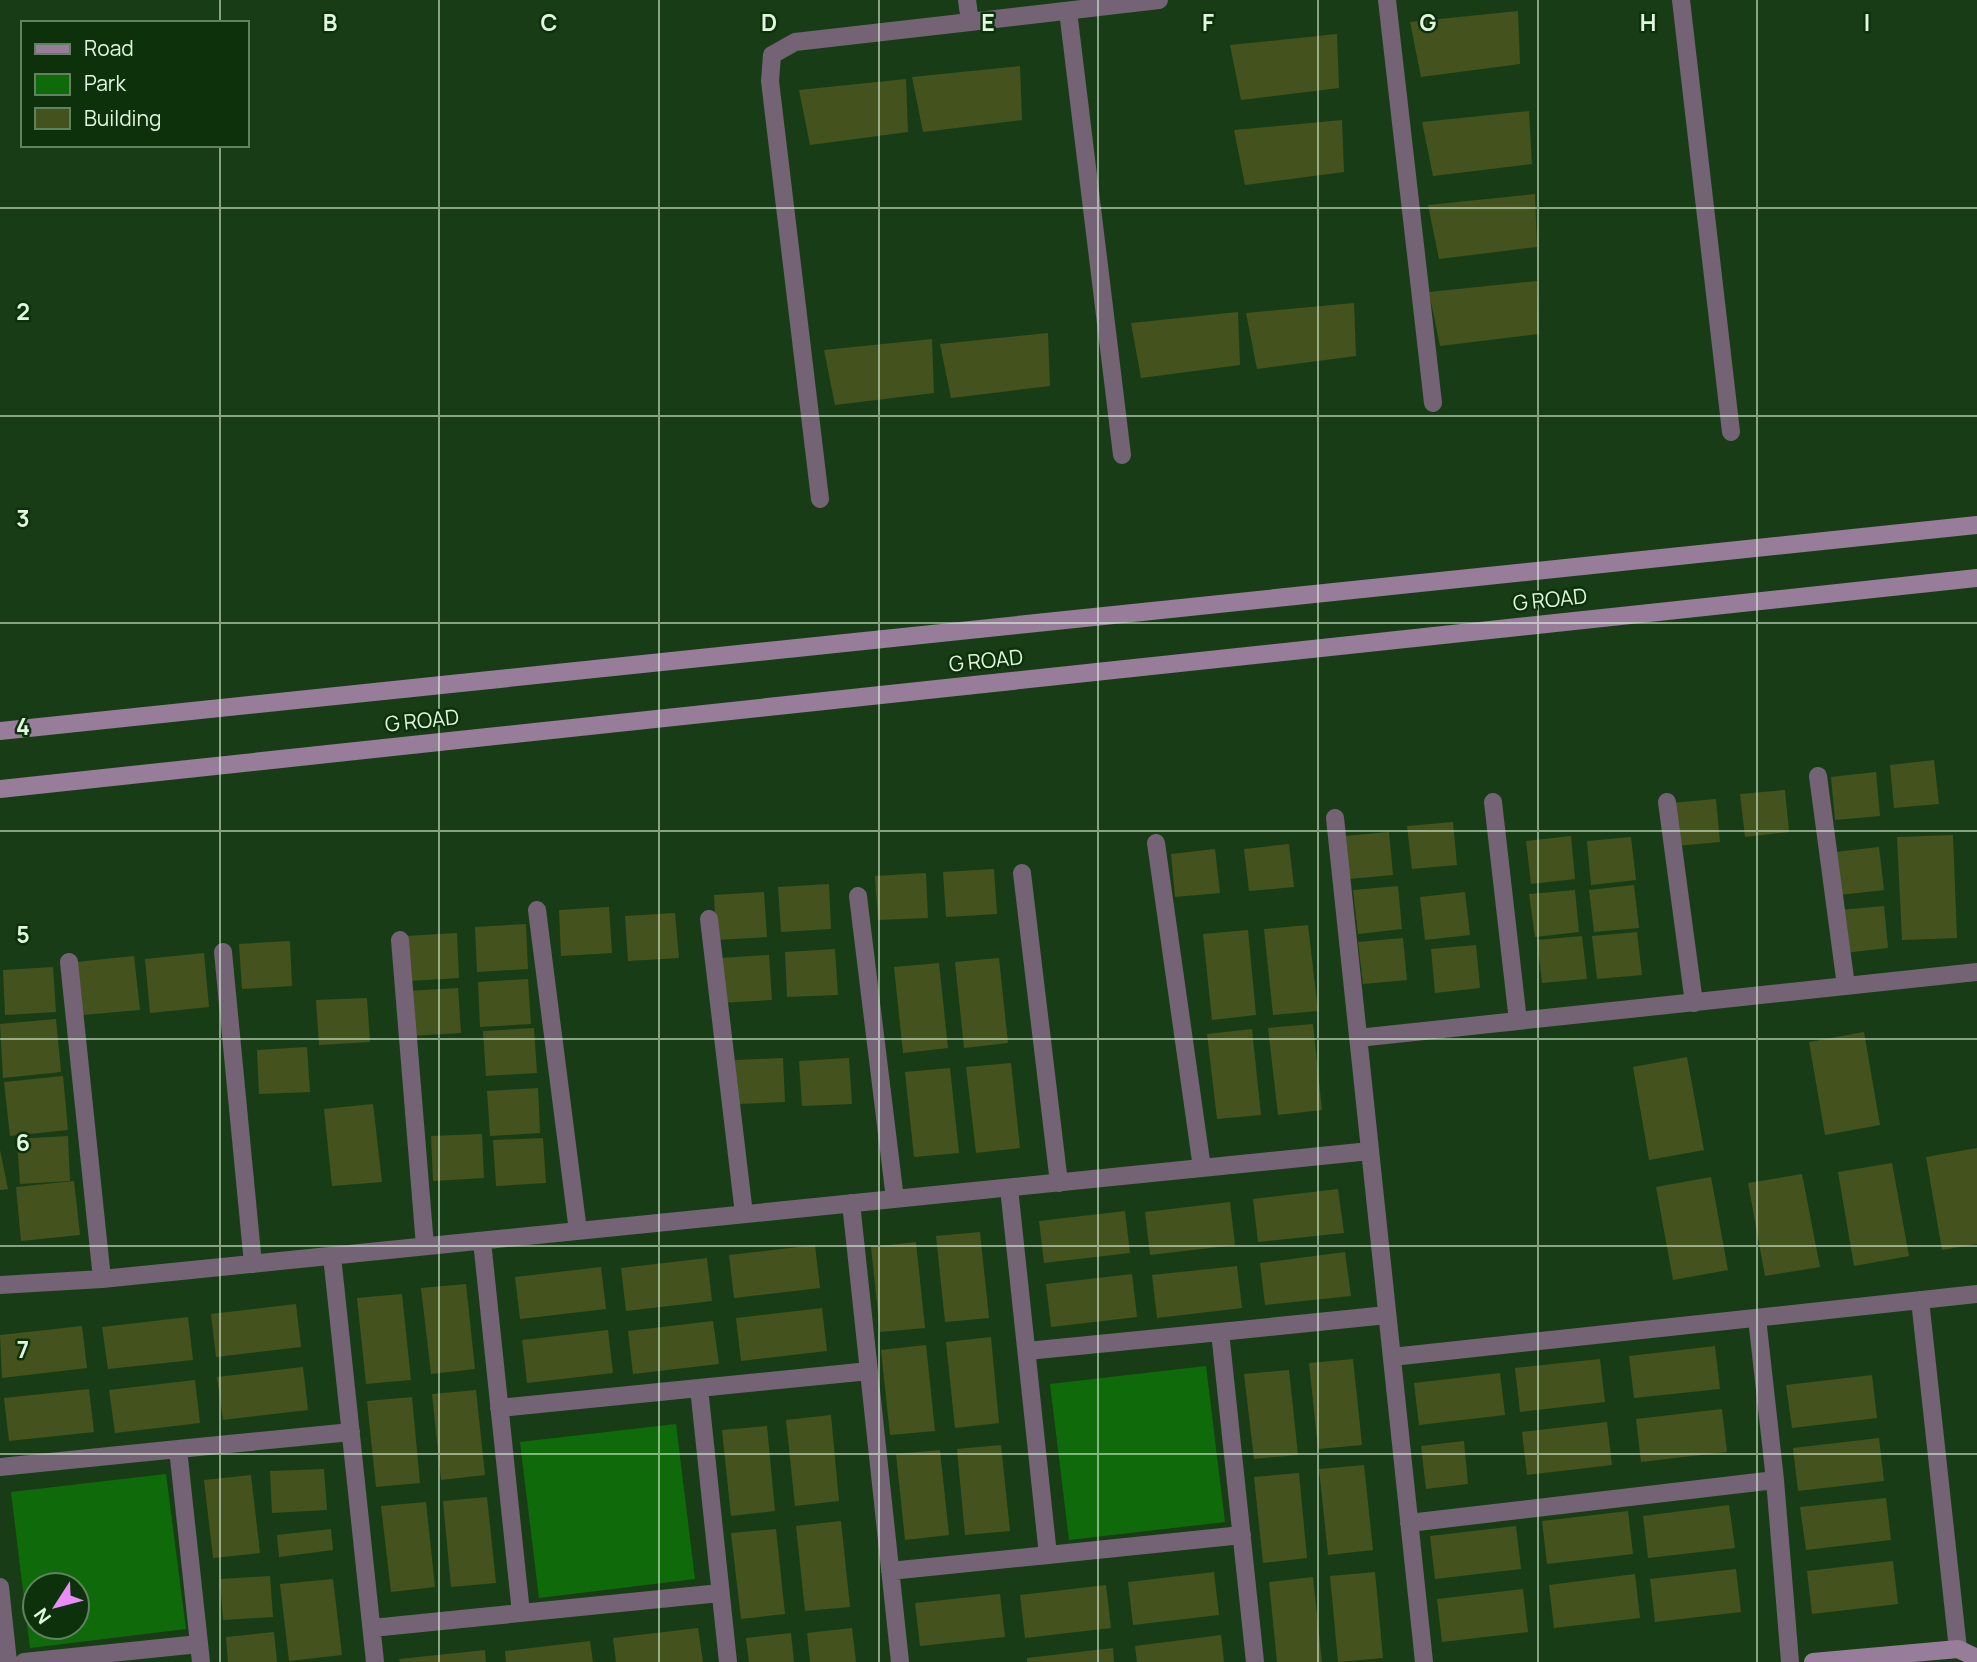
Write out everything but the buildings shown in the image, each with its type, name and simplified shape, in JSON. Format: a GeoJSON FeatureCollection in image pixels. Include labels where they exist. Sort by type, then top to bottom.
{"type":"FeatureCollection","features":[{"type":"Feature","properties":{"kind":"street"},"geometry":{"type":"LineString","coordinates":[[967,0],[970,22]]}},
{"type":"Feature","properties":{"kind":"street"},"geometry":{"type":"LineString","coordinates":[[820,499],[770,81],[772,55],[794,42],[1159,0]]}},
{"type":"Feature","properties":{"kind":"street"},"geometry":{"type":"LineString","coordinates":[[1387,0],[1433,403]]}},
{"type":"Feature","properties":{"kind":"street"},"geometry":{"type":"LineString","coordinates":[[1681,0],[1731,432]]}},
{"type":"Feature","properties":{"kind":"street"},"geometry":{"type":"LineString","coordinates":[[1068,10],[1122,455]]}},
{"type":"Feature","properties":{"kind":"street","name":"G ROAD"},"geometry":{"type":"LineString","coordinates":[[0,731],[1977,525]]}},
{"type":"Feature","properties":{"kind":"street","name":"G ROAD"},"geometry":{"type":"LineString","coordinates":[[0,789],[1977,578]]}},
{"type":"Feature","properties":{"kind":"street"},"geometry":{"type":"LineString","coordinates":[[1818,776],[1846,986]]}},
{"type":"Feature","properties":{"kind":"street"},"geometry":{"type":"LineString","coordinates":[[1493,802],[1518,1021]]}},
{"type":"Feature","properties":{"kind":"street"},"geometry":{"type":"LineString","coordinates":[[1667,802],[1694,1003]]}},
{"type":"Feature","properties":{"kind":"street"},"geometry":{"type":"LineString","coordinates":[[1335,818],[1424,1662]]}},
{"type":"Feature","properties":{"kind":"street"},"geometry":{"type":"LineString","coordinates":[[1156,843],[1202,1168]]}},
{"type":"Feature","properties":{"kind":"street"},"geometry":{"type":"LineString","coordinates":[[1022,873],[1059,1183]]}},
{"type":"Feature","properties":{"kind":"street"},"geometry":{"type":"LineString","coordinates":[[858,896],[895,1199]]}},
{"type":"Feature","properties":{"kind":"street"},"geometry":{"type":"LineString","coordinates":[[537,910],[578,1231]]}},
{"type":"Feature","properties":{"kind":"street"},"geometry":{"type":"LineString","coordinates":[[709,919],[744,1214]]}},
{"type":"Feature","properties":{"kind":"street"},"geometry":{"type":"LineString","coordinates":[[400,940],[425,1246]]}},
{"type":"Feature","properties":{"kind":"street"},"geometry":{"type":"LineString","coordinates":[[223,952],[253,1264]]}},
{"type":"Feature","properties":{"kind":"street"},"geometry":{"type":"LineString","coordinates":[[69,962],[102,1279]]}},
{"type":"Feature","properties":{"kind":"street"},"geometry":{"type":"LineString","coordinates":[[1358,1038],[1977,972]]}},
{"type":"Feature","properties":{"kind":"street"},"geometry":{"type":"LineString","coordinates":[[0,1285],[102,1279],[1370,1151]]}},
{"type":"Feature","properties":{"kind":"street"},"geometry":{"type":"LineString","coordinates":[[1009,1188],[1048,1555]]}},
{"type":"Feature","properties":{"kind":"street"},"geometry":{"type":"LineString","coordinates":[[851,1203],[900,1662]]}},
{"type":"Feature","properties":{"kind":"street"},"geometry":{"type":"LineString","coordinates":[[482,1241],[521,1613]]}},
{"type":"Feature","properties":{"kind":"street"},"geometry":{"type":"LineString","coordinates":[[332,1256],[375,1662]]}},
{"type":"Feature","properties":{"kind":"street"},"geometry":{"type":"LineString","coordinates":[[1392,1357],[1977,1294]]}},
{"type":"Feature","properties":{"kind":"street"},"geometry":{"type":"LineString","coordinates":[[1920,1300],[1958,1649]]}},
{"type":"Feature","properties":{"kind":"street"},"geometry":{"type":"LineString","coordinates":[[1027,1351],[1387,1315]]}},
{"type":"Feature","properties":{"kind":"street"},"geometry":{"type":"LineString","coordinates":[[1757,1318],[1790,1662]]}},
{"type":"Feature","properties":{"kind":"street"},"geometry":{"type":"LineString","coordinates":[[1220,1332],[1255,1662]]}},
{"type":"Feature","properties":{"kind":"street"},"geometry":{"type":"LineString","coordinates":[[499,1408],[869,1371]]}},
{"type":"Feature","properties":{"kind":"street"},"geometry":{"type":"LineString","coordinates":[[699,1388],[727,1662]]}},
{"type":"Feature","properties":{"kind":"street"},"geometry":{"type":"LineString","coordinates":[[0,1467],[351,1432]]}},
{"type":"Feature","properties":{"kind":"street"},"geometry":{"type":"LineString","coordinates":[[24,1662],[200,1653],[178,1450]]}},
{"type":"Feature","properties":{"kind":"street"},"geometry":{"type":"LineString","coordinates":[[1409,1523],[1774,1479]]}},
{"type":"Feature","properties":{"kind":"street"},"geometry":{"type":"LineString","coordinates":[[890,1571],[1241,1535]]}},
{"type":"Feature","properties":{"kind":"street"},"geometry":{"type":"LineString","coordinates":[[0,1587],[8,1662]]}},
{"type":"Feature","properties":{"kind":"street"},"geometry":{"type":"LineString","coordinates":[[372,1628],[720,1592]]}},
{"type":"Feature","properties":{"kind":"street"},"geometry":{"type":"LineString","coordinates":[[1812,1662],[1958,1649],[1977,1658]]}},
{"type":"Feature","properties":{"kind":"green space"},"geometry":{"type":"Polygon","coordinates":[[[1206,1366],[1225,1522],[1069,1540],[1050,1384],[1206,1366]]]}},
{"type":"Feature","properties":{"kind":"green space"},"geometry":{"type":"Polygon","coordinates":[[[676,1424],[695,1579],[539,1598],[520,1442],[676,1424]]]}},
{"type":"Feature","properties":{"kind":"green space"},"geometry":{"type":"Polygon","coordinates":[[[166,1474],[186,1629],[91,1641],[91,1571],[21,1571],[21,1574],[11,1492],[166,1474]]]}},
{"type":"Feature","properties":{"kind":"green space"},"geometry":{"type":"Polygon","coordinates":[[[29,1641],[87,1641],[30,1648],[29,1641]]]}}]}
